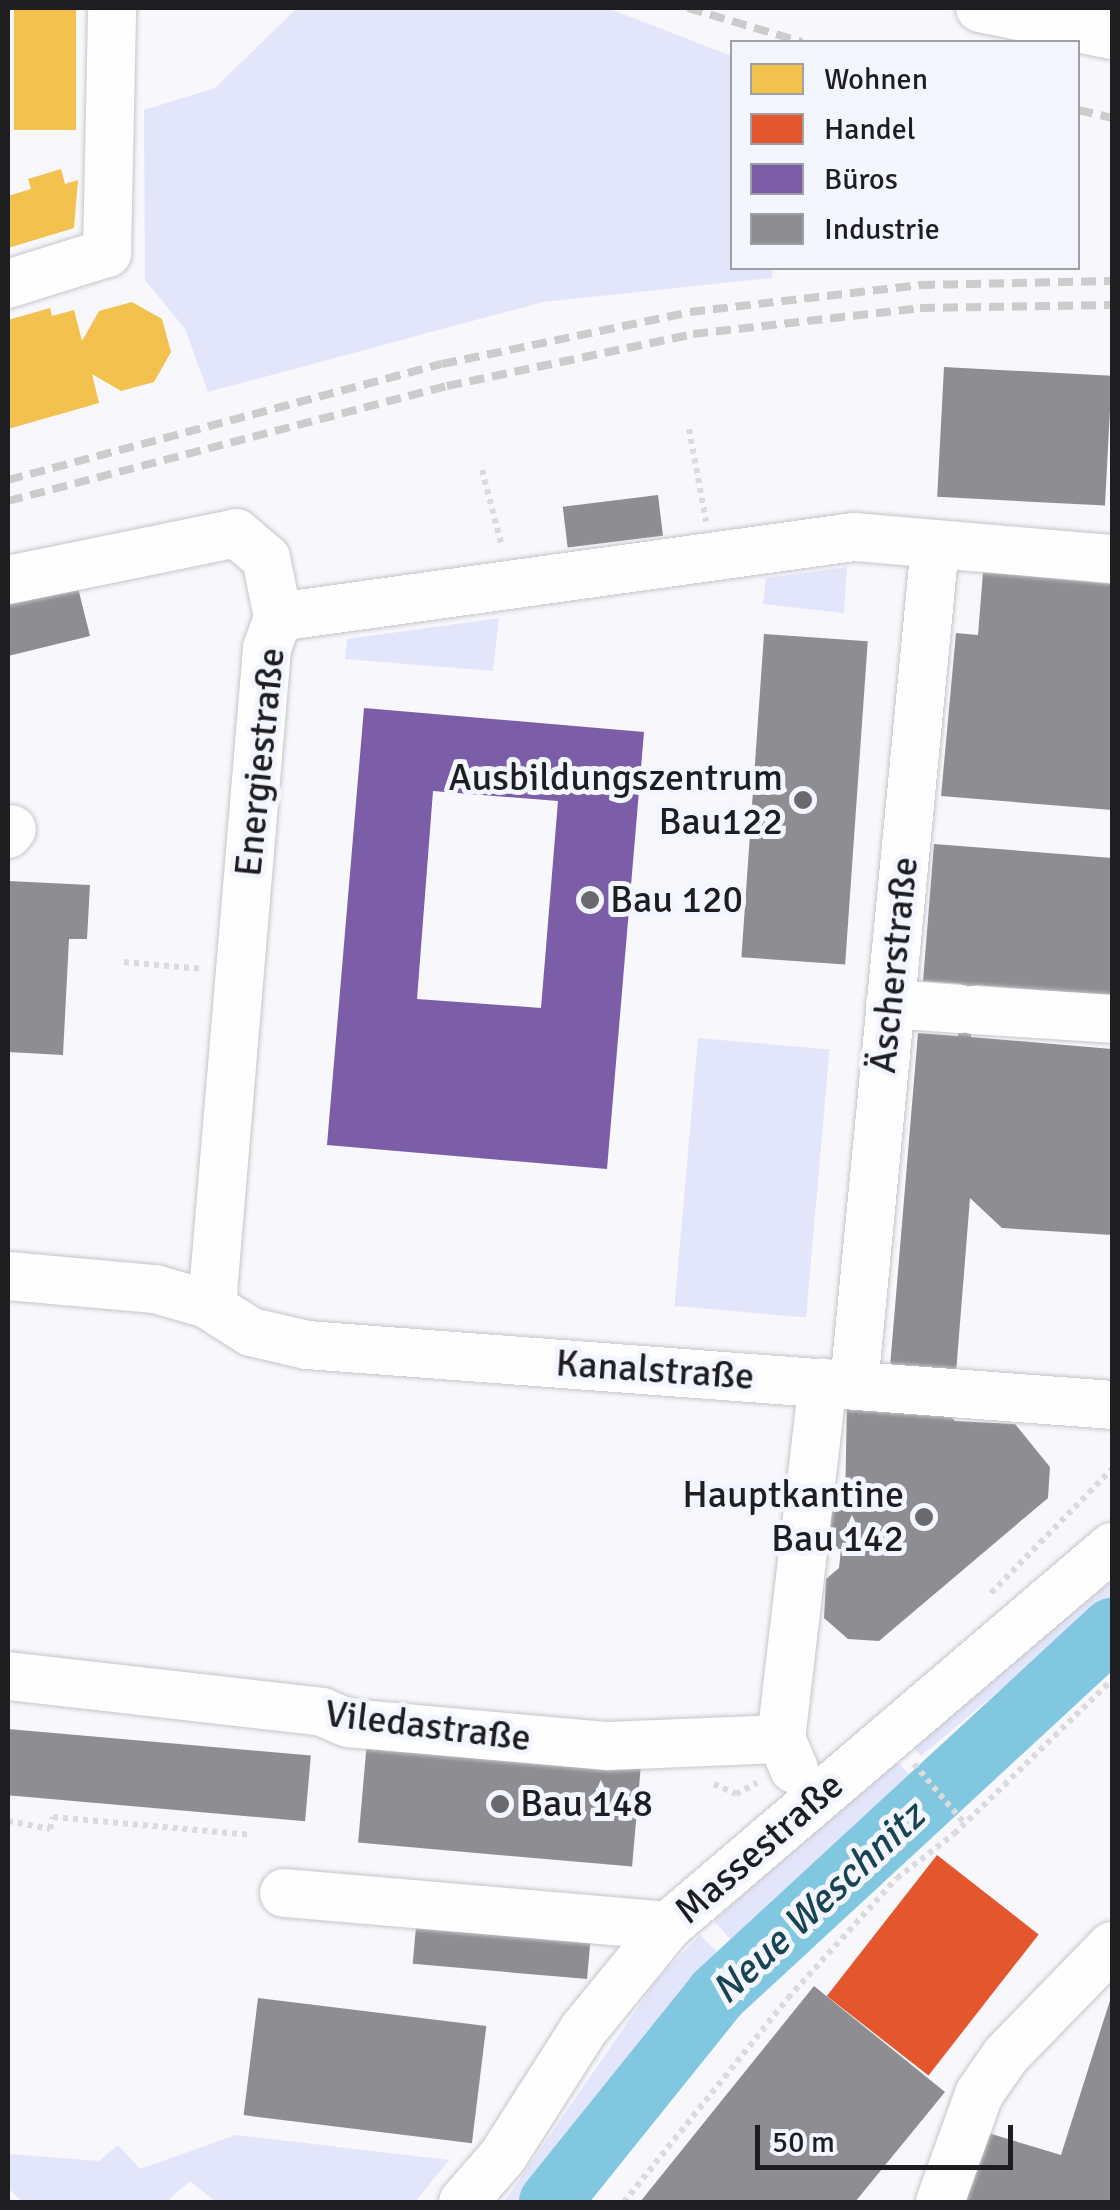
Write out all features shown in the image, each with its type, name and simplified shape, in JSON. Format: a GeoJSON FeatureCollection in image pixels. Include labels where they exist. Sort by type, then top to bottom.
{"type":"FeatureCollection","features":[{"type":"Feature","properties":{"kind":"street"},"geometry":{"type":"LineString","coordinates":[[8,284],[107,253],[112,8]]}},
{"type":"Feature","properties":{"kind":"street"},"geometry":{"type":"LineString","coordinates":[[980,8],[1112,35]]}},
{"type":"Feature","properties":{"kind":"street"},"geometry":{"type":"LineString","coordinates":[[8,580],[236,533],[266,558],[278,616]]}},
{"type":"Feature","properties":{"kind":"street","name":"Energiestraße"},"geometry":{"type":"LineString","coordinates":[[206,1304],[213,1293],[268,648],[278,616],[854,537],[1112,560]]}},
{"type":"Feature","properties":{"kind":"street","name":"Äscherstraße"},"geometry":{"type":"LineString","coordinates":[[794,1768],[839,1384],[890,1004],[934,546]]}},
{"type":"Feature","properties":{"kind":"street"},"geometry":{"type":"LineString","coordinates":[[890,1004],[1112,1020]]}},
{"type":"Feature","properties":{"kind":"street"},"geometry":{"type":"LineString","coordinates":[[8,1276],[155,1289],[206,1304]]}},
{"type":"Feature","properties":{"kind":"street","name":"Kanalstraße"},"geometry":{"type":"LineString","coordinates":[[206,1304],[251,1332],[307,1345],[1112,1405]]}},
{"type":"Feature","properties":{"kind":"street","name":"Massestraße"},"geometry":{"type":"LineString","coordinates":[[463,2202],[502,2156],[584,2030],[794,1768],[1112,1547]]}},
{"type":"Feature","properties":{"kind":"street","name":"Viledastraße"},"geometry":{"type":"LineString","coordinates":[[8,1676],[322,1712],[348,1723],[608,1746],[794,1768]]}},
{"type":"Feature","properties":{"kind":"street"},"geometry":{"type":"LineString","coordinates":[[284,1892],[668,1926]]}},
{"type":"Feature","properties":{"kind":"street"},"geometry":{"type":"LineString","coordinates":[[940,2202],[988,2080],[1112,1946]]}},
{"type":"Feature","properties":{"kind":"path"},"geometry":{"type":"LineString","coordinates":[[688,430],[711,556]]}},
{"type":"Feature","properties":{"kind":"path"},"geometry":{"type":"LineString","coordinates":[[482,470],[512,584]]}},
{"type":"Feature","properties":{"kind":"path"},"geometry":{"type":"LineString","coordinates":[[124,962],[240,972]]}},
{"type":"Feature","properties":{"kind":"path"},"geometry":{"type":"LineString","coordinates":[[986,1598],[1112,1468]]}},
{"type":"Feature","properties":{"kind":"path"},"geometry":{"type":"LineString","coordinates":[[624,2202],[788,1998],[897,1878],[964,1824],[1112,1680]]}},
{"type":"Feature","properties":{"kind":"path"},"geometry":{"type":"LineString","coordinates":[[901,1750],[964,1824]]}},
{"type":"Feature","properties":{"kind":"path"},"geometry":{"type":"LineString","coordinates":[[702,1778],[736,1794],[794,1768]]}},
{"type":"Feature","properties":{"kind":"path"},"geometry":{"type":"LineString","coordinates":[[8,1821],[50,1829],[52,1818],[249,1835]]}},
{"type":"Feature","properties":{"kind":"shaded area"},"geometry":{"type":"Polygon","coordinates":[[[297,8],[607,8],[730,55],[730,270],[773,270],[772,278],[543,302],[208,392],[185,329],[145,280],[144,110],[215,88],[297,8]]]}},
{"type":"Feature","properties":{"kind":"shaded area"},"geometry":{"type":"Polygon","coordinates":[[[847,567],[844,613],[763,604],[766,578],[847,567]]]}},
{"type":"Feature","properties":{"kind":"shaded area"},"geometry":{"type":"Polygon","coordinates":[[[499,618],[493,671],[345,659],[347,639],[499,618]]]}},
{"type":"Feature","properties":{"kind":"shaded area"},"geometry":{"type":"Polygon","coordinates":[[[698,1038],[829,1050],[806,1317],[675,1306],[698,1038]]]}},
{"type":"Feature","properties":{"kind":"shaded area"},"geometry":{"type":"Polygon","coordinates":[[[1112,1581],[1112,1596],[921,1756],[909,1743],[1112,1581]]]}},
{"type":"Feature","properties":{"kind":"shaded area"},"geometry":{"type":"Polygon","coordinates":[[[892,1756],[909,1774],[731,1940],[714,1922],[892,1756]]]}},
{"type":"Feature","properties":{"kind":"shaded area"},"geometry":{"type":"Polygon","coordinates":[[[700,1935],[724,1959],[647,2043],[534,2202],[504,2202],[658,1978],[700,1935]]]}},
{"type":"Feature","properties":{"kind":"shaded area"},"geometry":{"type":"Polygon","coordinates":[[[236,2135],[449,2160],[415,2202],[216,2202],[190,2181],[166,2202],[23,2202],[8,2188],[8,2154],[99,2161],[118,2145],[140,2169],[236,2135]]]}},
{"type":"Feature","properties":{"kind":"building: Wohnen"},"geometry":{"type":"Polygon","coordinates":[[[14,8],[76,8],[76,130],[14,130],[14,8]]]}},
{"type":"Feature","properties":{"kind":"building: Wohnen"},"geometry":{"type":"Polygon","coordinates":[[[61,169],[65,184],[78,180],[74,228],[8,248],[8,196],[31,189],[28,179],[61,169]]]}},
{"type":"Feature","properties":{"kind":"building: Wohnen"},"geometry":{"type":"Polygon","coordinates":[[[132,302],[162,319],[171,352],[154,382],[121,391],[92,374],[99,403],[8,429],[8,320],[50,308],[52,316],[74,310],[82,341],[99,311],[132,302]]]}},
{"type":"Feature","properties":{"kind":"building: Handel"},"geometry":{"type":"Polygon","coordinates":[[[937,1855],[1039,1934],[928,2075],[827,1996],[937,1855]]]}},
{"type":"Feature","properties":{"kind":"building: Büros","name":"Bau 120"},"geometry":{"type":"Polygon","coordinates":[[[364,708],[644,732],[607,1169],[327,1145],[364,708]],[[433,791],[417,999],[541,1008],[558,801],[433,791]]]}},
{"type":"Feature","properties":{"kind":"building: Industrie"},"geometry":{"type":"Polygon","coordinates":[[[944,367],[1112,376],[1105,506],[937,497],[944,367]]]}},
{"type":"Feature","properties":{"kind":"building: Industrie"},"geometry":{"type":"Polygon","coordinates":[[[658,495],[663,536],[568,547],[563,507],[658,495]]]}},
{"type":"Feature","properties":{"kind":"building: Industrie"},"geometry":{"type":"Polygon","coordinates":[[[983,572],[1112,584],[1112,810],[941,796],[956,633],[978,635],[983,572]]]}},
{"type":"Feature","properties":{"kind":"building: Industrie"},"geometry":{"type":"Polygon","coordinates":[[[77,584],[90,636],[8,656],[8,602],[77,584]]]}},
{"type":"Feature","properties":{"kind":"building: Industrie","name":"Ausbildungszentrum Bau122"},"geometry":{"type":"Polygon","coordinates":[[[764,634],[868,641],[845,964],[741,957],[764,634]]]}},
{"type":"Feature","properties":{"kind":"building: Industrie"},"geometry":{"type":"Polygon","coordinates":[[[934,844],[1112,858],[1112,996],[976,985],[971,1037],[1112,1049],[1112,1235],[1002,1228],[970,1198],[956,1373],[890,1367],[918,1033],[958,1036],[962,984],[923,981],[934,844]]]}},
{"type":"Feature","properties":{"kind":"building: Industrie"},"geometry":{"type":"Polygon","coordinates":[[[8,881],[90,885],[87,939],[69,939],[63,1055],[8,1052],[8,881]]]}},
{"type":"Feature","properties":{"kind":"building: Industrie","name":"Hauptkantine Bau 142"},"geometry":{"type":"Polygon","coordinates":[[[847,1399],[940,1405],[955,1421],[1015,1424],[1050,1467],[1048,1498],[879,1641],[848,1639],[824,1618],[826,1579],[839,1568],[841,1549],[832,1548],[835,1530],[821,1528],[822,1505],[845,1506],[847,1399]]]}},
{"type":"Feature","properties":{"kind":"building: Industrie"},"geometry":{"type":"Polygon","coordinates":[[[8,1729],[311,1755],[305,1821],[8,1795],[8,1729]]]}},
{"type":"Feature","properties":{"kind":"building: Industrie","name":"Bau 148"},"geometry":{"type":"Polygon","coordinates":[[[367,1741],[641,1765],[632,1867],[358,1843],[367,1741]]]}},
{"type":"Feature","properties":{"kind":"building: Industrie"},"geometry":{"type":"Polygon","coordinates":[[[417,1915],[591,1930],[587,1979],[413,1964],[417,1915]]]}},
{"type":"Feature","properties":{"kind":"building: Industrie"},"geometry":{"type":"Polygon","coordinates":[[[814,1986],[945,2092],[855,2202],[640,2202],[814,1986]]]}},
{"type":"Feature","properties":{"kind":"building: Industrie"},"geometry":{"type":"Polygon","coordinates":[[[1112,1994],[1112,2202],[964,2202],[985,2132],[1061,2155],[1112,1994]]]}},
{"type":"Feature","properties":{"kind":"building: Industrie"},"geometry":{"type":"Polygon","coordinates":[[[258,1998],[486,2026],[472,2143],[244,2115],[258,1998]]]}},
{"type":"Feature","properties":{"kind":"waterway","name":"Neue Weschnitz"},"geometry":{"type":"LineString","coordinates":[[550,2202],[717,1994],[1112,1629]]}},
{"type":"Feature","properties":{"kind":"railway"},"geometry":{"type":"LineString","coordinates":[[688,8],[795,40]]}},
{"type":"Feature","properties":{"kind":"railway"},"geometry":{"type":"LineString","coordinates":[[1080,110],[1112,118]]}},
{"type":"Feature","properties":{"kind":"railway"},"geometry":{"type":"LineString","coordinates":[[8,480],[442,364],[690,312],[920,285],[1112,281]]}},
{"type":"Feature","properties":{"kind":"railway"},"geometry":{"type":"LineString","coordinates":[[8,501],[447,386],[693,334],[920,308],[1112,305]]}},
{"type":"Feature","properties":{"kind":"place","name":"Ausbildungszentrum Bau122"},"geometry":{"type":"Point","coordinates":[803,800]}},
{"type":"Feature","properties":{"kind":"place","name":"Bau 120"},"geometry":{"type":"Point","coordinates":[590,900]}},
{"type":"Feature","properties":{"kind":"place","name":"Hauptkantine Bau 142"},"geometry":{"type":"Point","coordinates":[924,1517]}},
{"type":"Feature","properties":{"kind":"place","name":"Bau 148"},"geometry":{"type":"Point","coordinates":[500,1804]}}]}
